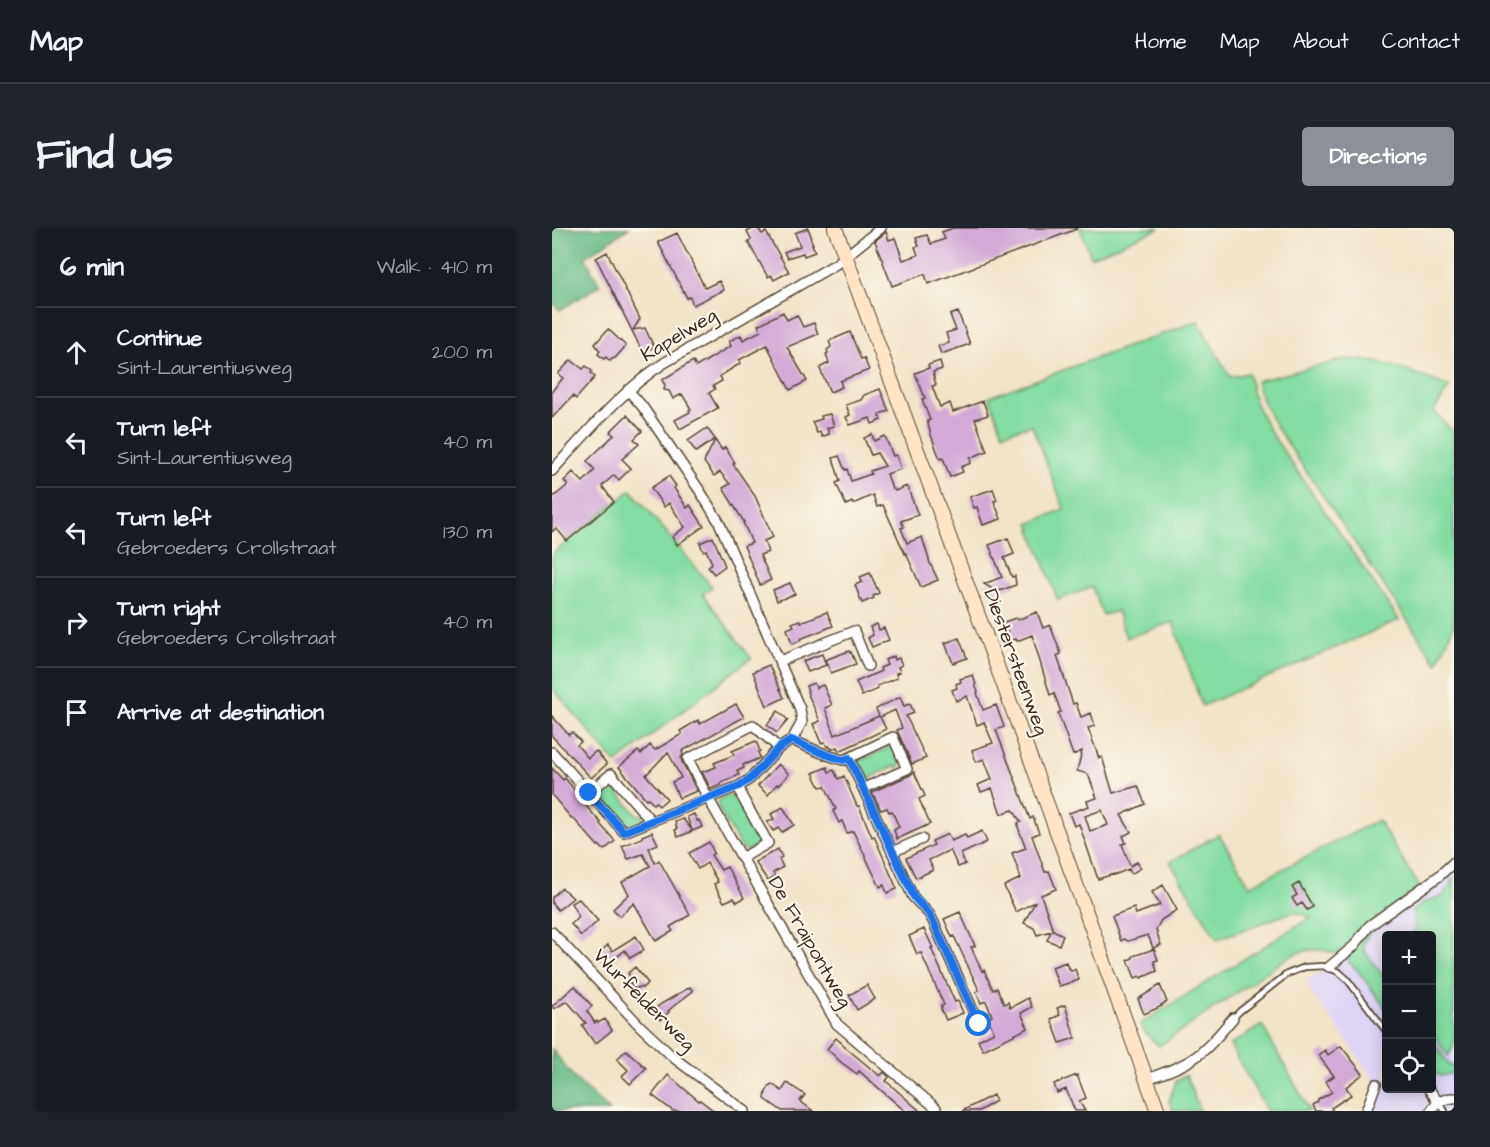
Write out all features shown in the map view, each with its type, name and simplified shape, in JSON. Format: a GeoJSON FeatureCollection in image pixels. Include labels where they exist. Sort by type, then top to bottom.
{"type":"FeatureCollection","features":[{"type":"Feature","properties":{"kind":"main road","name":"Diestersteenweg"},"geometry":{"type":"LineString","coordinates":[[835,228],[1010,700],[1158,1111]]}},
{"type":"Feature","properties":{"kind":"street","name":"Kapelweg"},"geometry":{"type":"LineString","coordinates":[[552,471],[628,390],[647,374],[836,264],[881,228]]}},
{"type":"Feature","properties":{"kind":"street"},"geometry":{"type":"LineString","coordinates":[[552,752],[624,832],[739,786],[750,779],[779,748],[792,740],[801,722],[800,709],[719,522],[642,406],[628,390]]}},
{"type":"Feature","properties":{"kind":"street"},"geometry":{"type":"LineString","coordinates":[[780,661],[854,631],[868,666]]}},
{"type":"Feature","properties":{"kind":"street","name":"De Fraipontweg"},"geometry":{"type":"LineString","coordinates":[[779,748],[753,725],[688,759],[837,1024],[936,1108]]}},
{"type":"Feature","properties":{"kind":"street"},"geometry":{"type":"LineString","coordinates":[[792,740],[843,760],[893,737],[907,769],[864,788]]}},
{"type":"Feature","properties":{"kind":"street"},"geometry":{"type":"LineString","coordinates":[[849,758],[914,897],[933,921],[979,1024]]}},
{"type":"Feature","properties":{"kind":"street"},"geometry":{"type":"LineString","coordinates":[[589,793],[611,774],[651,820]]}},
{"type":"Feature","properties":{"kind":"street"},"geometry":{"type":"LineString","coordinates":[[739,786],[742,797],[768,843],[742,858]]}},
{"type":"Feature","properties":{"kind":"street"},"geometry":{"type":"LineString","coordinates":[[892,852],[922,839]]}},
{"type":"Feature","properties":{"kind":"street"},"geometry":{"type":"LineString","coordinates":[[1329,967],[1354,946],[1369,926],[1439,876],[1454,862]]}},
{"type":"Feature","properties":{"kind":"street","name":"Wurfelderweg"},"geometry":{"type":"LineString","coordinates":[[552,932],[640,1026],[674,1058],[745,1111]]}},
{"type":"Feature","properties":{"kind":"street"},"geometry":{"type":"LineString","coordinates":[[1147,1079],[1195,1058],[1233,1018]]}},
{"type":"Feature","properties":{"kind":"street"},"geometry":{"type":"LineString","coordinates":[[1366,1111],[1376,1084]]}},
{"type":"Feature","properties":{"kind":"street"},"geometry":{"type":"LineString","coordinates":[[1431,1093],[1438,1102]]}},
{"type":"Feature","properties":{"kind":"street"},"geometry":{"type":"LineString","coordinates":[[1431,1111],[1438,1102],[1453,1097]]}},
{"type":"Feature","properties":{"kind":"lane"},"geometry":{"type":"LineString","coordinates":[[1233,1018],[1287,974],[1305,966],[1315,965],[1329,967],[1347,979],[1382,1026]]}},
{"type":"Feature","properties":{"kind":"lane"},"geometry":{"type":"LineString","coordinates":[[1438,1102],[1445,1111]]}},
{"type":"Feature","properties":{"kind":"shaded area"},"geometry":{"type":"Polygon","coordinates":[[[1454,867],[1454,1111],[1370,1111],[1379,1085],[1309,989],[1308,979],[1328,969],[1366,933],[1454,867]]]}},
{"type":"Feature","properties":{"kind":"green space"},"geometry":{"type":"Polygon","coordinates":[[[552,228],[629,228],[585,257],[600,285],[560,310],[552,302],[552,228]]]}},
{"type":"Feature","properties":{"kind":"green space"},"geometry":{"type":"Polygon","coordinates":[[[1080,228],[1160,228],[1091,257],[1080,228]]]}},
{"type":"Feature","properties":{"kind":"green space"},"geometry":{"type":"Polygon","coordinates":[[[1198,321],[1230,377],[1248,373],[1255,402],[1269,430],[1399,620],[1202,706],[1173,622],[1126,638],[1117,611],[1103,615],[1092,587],[1058,600],[1029,524],[1064,509],[1032,425],[1003,433],[989,397],[1198,321]]]}},
{"type":"Feature","properties":{"kind":"green space"},"geometry":{"type":"Polygon","coordinates":[[[1347,359],[1387,365],[1449,387],[1434,411],[1454,433],[1454,625],[1437,664],[1277,428],[1263,402],[1256,381],[1347,359]]]}},
{"type":"Feature","properties":{"kind":"green space"},"geometry":{"type":"Polygon","coordinates":[[[631,490],[712,587],[703,594],[751,658],[616,763],[552,688],[552,554],[631,490]]]}},
{"type":"Feature","properties":{"kind":"green space"},"geometry":{"type":"Polygon","coordinates":[[[888,743],[895,748],[901,763],[899,768],[894,766],[872,777],[870,781],[865,780],[857,764],[859,757],[864,759],[886,749],[888,743]]]}},
{"type":"Feature","properties":{"kind":"green space"},"geometry":{"type":"Polygon","coordinates":[[[610,781],[636,814],[643,815],[644,820],[629,825],[620,823],[620,816],[602,797],[597,796],[597,790],[610,781]]]}},
{"type":"Feature","properties":{"kind":"green space"},"geometry":{"type":"Polygon","coordinates":[[[727,795],[737,797],[761,840],[747,851],[741,848],[718,807],[719,800],[727,795]]]}},
{"type":"Feature","properties":{"kind":"green space"},"geometry":{"type":"Polygon","coordinates":[[[1378,820],[1419,886],[1349,946],[1336,954],[1317,950],[1293,955],[1159,1046],[1147,1035],[1140,1024],[1311,917],[1293,912],[1217,939],[1170,862],[1219,834],[1250,886],[1378,820]]]}},
{"type":"Feature","properties":{"kind":"green space"},"geometry":{"type":"Polygon","coordinates":[[[1454,866],[1454,870],[1426,895],[1370,932],[1365,940],[1363,949],[1382,975],[1382,1004],[1359,972],[1347,960],[1366,932],[1454,866]]]}},
{"type":"Feature","properties":{"kind":"green space"},"geometry":{"type":"Polygon","coordinates":[[[1454,878],[1454,1046],[1448,1056],[1436,1038],[1436,931],[1414,931],[1415,921],[1412,911],[1425,902],[1443,896],[1454,878]]]}},
{"type":"Feature","properties":{"kind":"green space"},"geometry":{"type":"Polygon","coordinates":[[[1262,1025],[1310,1111],[1267,1111],[1230,1045],[1262,1025]]]}},
{"type":"Feature","properties":{"kind":"green space"},"geometry":{"type":"Polygon","coordinates":[[[1436,1046],[1450,1066],[1454,1066],[1454,1073],[1440,1076],[1436,1074],[1436,1046]]]}},
{"type":"Feature","properties":{"kind":"green space"},"geometry":{"type":"Polygon","coordinates":[[[552,1049],[574,1078],[610,1111],[552,1111],[552,1049]]]}},
{"type":"Feature","properties":{"kind":"green space"},"geometry":{"type":"Polygon","coordinates":[[[1186,1075],[1200,1111],[1173,1111],[1169,1101],[1176,1081],[1186,1075]]]}},
{"type":"Feature","properties":{"kind":"building"},"geometry":{"type":"Polygon","coordinates":[[[758,228],[762,234],[766,232],[789,272],[774,280],[771,275],[768,277],[748,242],[751,240],[747,232],[758,228]]]}},
{"type":"Feature","properties":{"kind":"building"},"geometry":{"type":"Polygon","coordinates":[[[808,228],[815,252],[787,258],[784,252],[800,246],[795,233],[808,228]]]}},
{"type":"Feature","properties":{"kind":"building"},"geometry":{"type":"Polygon","coordinates":[[[953,228],[1077,229],[928,284],[925,274],[892,286],[875,241],[886,232],[889,240],[895,238],[903,260],[918,255],[915,247],[919,246],[916,238],[927,235],[931,244],[945,239],[942,232],[953,228]]]}},
{"type":"Feature","properties":{"kind":"building"},"geometry":{"type":"Polygon","coordinates":[[[677,233],[705,288],[719,281],[724,290],[693,305],[690,297],[687,298],[658,242],[677,233]]]}},
{"type":"Feature","properties":{"kind":"building"},"geometry":{"type":"Polygon","coordinates":[[[607,252],[640,319],[633,330],[645,328],[654,347],[643,353],[596,258],[607,252]]]}},
{"type":"Feature","properties":{"kind":"building"},"geometry":{"type":"Polygon","coordinates":[[[783,312],[787,320],[797,315],[803,327],[814,323],[818,334],[787,347],[807,381],[790,390],[767,345],[739,360],[741,363],[720,376],[722,381],[713,386],[715,389],[709,393],[718,408],[680,429],[675,420],[690,412],[691,409],[682,394],[673,399],[669,391],[664,390],[665,385],[662,380],[693,361],[696,367],[731,346],[729,341],[741,335],[743,340],[761,331],[758,325],[783,312]]]}},
{"type":"Feature","properties":{"kind":"building"},"geometry":{"type":"Polygon","coordinates":[[[958,312],[970,344],[941,354],[938,346],[949,343],[946,333],[956,330],[950,315],[958,312]]]}},
{"type":"Feature","properties":{"kind":"building"},"geometry":{"type":"Polygon","coordinates":[[[608,329],[626,346],[610,361],[598,354],[600,351],[595,344],[608,329]]]}},
{"type":"Feature","properties":{"kind":"building"},"geometry":{"type":"Polygon","coordinates":[[[850,332],[861,359],[864,358],[869,370],[840,381],[842,387],[830,392],[820,369],[829,363],[826,354],[831,347],[829,341],[850,332]]]}},
{"type":"Feature","properties":{"kind":"building"},"geometry":{"type":"Polygon","coordinates":[[[571,360],[583,369],[586,366],[595,377],[576,399],[573,396],[552,418],[552,391],[563,378],[558,374],[571,360]]]}},
{"type":"Feature","properties":{"kind":"building"},"geometry":{"type":"Polygon","coordinates":[[[940,361],[942,369],[933,372],[936,385],[932,386],[940,407],[950,403],[953,412],[983,401],[988,415],[975,419],[987,451],[970,458],[971,463],[961,467],[963,472],[950,477],[931,435],[927,421],[930,420],[922,399],[925,398],[915,373],[940,361]]]}},
{"type":"Feature","properties":{"kind":"building"},"geometry":{"type":"Polygon","coordinates":[[[880,389],[889,411],[879,414],[881,420],[872,424],[870,418],[850,425],[846,417],[850,415],[846,405],[861,400],[864,395],[880,389]]]}},
{"type":"Feature","properties":{"kind":"building"},"geometry":{"type":"Polygon","coordinates":[[[830,414],[834,426],[827,428],[829,434],[822,437],[820,432],[817,433],[812,422],[822,419],[821,416],[830,414]]]}},
{"type":"Feature","properties":{"kind":"building"},"geometry":{"type":"Polygon","coordinates":[[[627,415],[642,431],[634,439],[639,444],[622,459],[631,468],[619,480],[614,475],[602,486],[614,502],[567,541],[556,528],[552,532],[552,498],[568,485],[564,481],[573,472],[583,482],[595,470],[587,461],[614,435],[610,432],[627,415]]]}},
{"type":"Feature","properties":{"kind":"building"},"geometry":{"type":"Polygon","coordinates":[[[707,428],[715,439],[696,452],[688,441],[707,428]]]}},
{"type":"Feature","properties":{"kind":"building"},"geometry":{"type":"Polygon","coordinates":[[[872,434],[874,441],[885,436],[893,456],[896,455],[901,469],[887,474],[892,489],[895,491],[907,486],[918,515],[901,521],[904,527],[901,528],[907,543],[922,537],[938,580],[921,587],[883,505],[877,507],[873,495],[846,505],[836,483],[840,481],[833,458],[839,456],[851,481],[885,466],[877,453],[871,455],[864,438],[872,434]]]}},
{"type":"Feature","properties":{"kind":"building"},"geometry":{"type":"Polygon","coordinates":[[[715,440],[722,450],[725,447],[735,463],[733,464],[755,496],[773,537],[764,541],[768,552],[760,555],[771,580],[760,585],[744,546],[752,543],[744,522],[723,488],[730,484],[720,472],[714,476],[704,462],[715,440]]]}},
{"type":"Feature","properties":{"kind":"building"},"geometry":{"type":"Polygon","coordinates":[[[669,476],[687,508],[690,505],[704,526],[677,545],[672,537],[685,527],[669,503],[664,507],[651,488],[669,476]]]}},
{"type":"Feature","properties":{"kind":"building"},"geometry":{"type":"Polygon","coordinates":[[[993,489],[997,500],[994,501],[1001,519],[983,525],[977,507],[974,508],[970,497],[993,489]]]}},
{"type":"Feature","properties":{"kind":"building"},"geometry":{"type":"Polygon","coordinates":[[[713,537],[725,566],[714,574],[708,567],[712,563],[700,543],[713,537]]]}},
{"type":"Feature","properties":{"kind":"building"},"geometry":{"type":"Polygon","coordinates":[[[1008,538],[1014,554],[1004,558],[1012,577],[1015,576],[1016,585],[993,591],[984,584],[1002,577],[989,545],[1008,538]]]}},
{"type":"Feature","properties":{"kind":"building"},"geometry":{"type":"Polygon","coordinates":[[[870,573],[879,593],[862,603],[855,585],[862,582],[860,577],[870,573]]]}},
{"type":"Feature","properties":{"kind":"building"},"geometry":{"type":"Polygon","coordinates":[[[790,583],[795,594],[777,601],[773,590],[790,583]]]}},
{"type":"Feature","properties":{"kind":"building"},"geometry":{"type":"Polygon","coordinates":[[[827,612],[833,626],[792,644],[787,629],[794,626],[792,623],[827,612]]]}},
{"type":"Feature","properties":{"kind":"building"},"geometry":{"type":"Polygon","coordinates":[[[1037,612],[1043,628],[1050,625],[1061,654],[1057,656],[1073,704],[1076,703],[1081,717],[1091,713],[1095,726],[1088,728],[1099,758],[1102,757],[1113,793],[1138,786],[1145,804],[1121,815],[1131,832],[1123,836],[1126,843],[1122,844],[1130,866],[1137,862],[1141,868],[1131,874],[1129,869],[1098,879],[1079,824],[1074,826],[1069,813],[1089,806],[1087,801],[1097,798],[1088,774],[1077,771],[1082,751],[1073,755],[1058,713],[1061,712],[1054,693],[1050,695],[1032,635],[1017,641],[1016,639],[1010,641],[1004,622],[1016,618],[1017,620],[1037,612]],[[1102,810],[1085,816],[1090,831],[1108,825],[1102,810]]]}},
{"type":"Feature","properties":{"kind":"building"},"geometry":{"type":"Polygon","coordinates":[[[877,624],[879,630],[884,628],[889,640],[872,647],[868,638],[873,635],[870,627],[877,624]]]}},
{"type":"Feature","properties":{"kind":"building"},"geometry":{"type":"Polygon","coordinates":[[[959,638],[967,658],[953,663],[945,643],[959,638]]]}},
{"type":"Feature","properties":{"kind":"building"},"geometry":{"type":"Polygon","coordinates":[[[849,651],[856,664],[831,673],[825,660],[849,651]]]}},
{"type":"Feature","properties":{"kind":"building"},"geometry":{"type":"Polygon","coordinates":[[[822,654],[826,665],[808,672],[803,661],[822,654]]]}},
{"type":"Feature","properties":{"kind":"building"},"geometry":{"type":"Polygon","coordinates":[[[894,656],[895,660],[899,658],[902,665],[898,667],[900,672],[896,673],[897,678],[877,686],[878,689],[862,696],[856,682],[881,671],[880,668],[887,665],[885,660],[894,656]]]}},
{"type":"Feature","properties":{"kind":"building"},"geometry":{"type":"Polygon","coordinates":[[[769,665],[784,698],[767,706],[753,672],[769,665]]]}},
{"type":"Feature","properties":{"kind":"building"},"geometry":{"type":"Polygon","coordinates":[[[973,675],[983,710],[996,705],[1004,727],[996,730],[1030,819],[1033,817],[1039,833],[1032,836],[1045,872],[1049,871],[1056,889],[1041,895],[1053,930],[1063,935],[1059,945],[1047,940],[1051,931],[1037,935],[1034,928],[1024,923],[1035,902],[1016,912],[1004,886],[1021,878],[1012,853],[1026,848],[1018,827],[1018,823],[1021,822],[1013,810],[1001,814],[992,788],[981,792],[978,785],[992,779],[984,759],[976,762],[972,750],[993,743],[984,722],[977,725],[967,696],[956,701],[952,690],[957,688],[956,684],[961,682],[960,679],[973,675]]]}},
{"type":"Feature","properties":{"kind":"building"},"geometry":{"type":"Polygon","coordinates":[[[814,683],[816,688],[823,685],[832,705],[825,708],[835,735],[879,716],[876,709],[900,697],[904,706],[910,704],[914,713],[906,716],[926,758],[912,764],[897,730],[902,728],[895,710],[880,717],[886,729],[848,747],[839,751],[837,747],[832,749],[827,747],[825,742],[821,743],[813,724],[820,721],[806,686],[814,683]]]}},
{"type":"Feature","properties":{"kind":"building"},"geometry":{"type":"Polygon","coordinates":[[[736,704],[744,717],[682,751],[682,762],[697,791],[679,798],[672,782],[681,778],[668,752],[646,775],[667,799],[659,806],[656,802],[653,804],[648,798],[646,799],[619,767],[638,751],[641,754],[650,745],[655,750],[682,734],[680,731],[698,720],[700,724],[736,704]]]}},
{"type":"Feature","properties":{"kind":"building"},"geometry":{"type":"Polygon","coordinates":[[[778,711],[788,720],[777,733],[767,725],[778,711]]]}},
{"type":"Feature","properties":{"kind":"building"},"geometry":{"type":"Polygon","coordinates":[[[552,716],[569,735],[572,732],[581,742],[577,745],[588,758],[596,751],[607,764],[591,778],[552,736],[552,716]]]}},
{"type":"Feature","properties":{"kind":"building"},"geometry":{"type":"Polygon","coordinates":[[[756,741],[760,758],[743,765],[744,768],[737,771],[739,775],[711,789],[702,772],[716,767],[714,763],[734,755],[732,751],[756,741]]]}},
{"type":"Feature","properties":{"kind":"building"},"geometry":{"type":"Polygon","coordinates":[[[778,764],[789,774],[768,795],[758,786],[778,764]]]}},
{"type":"Feature","properties":{"kind":"building"},"geometry":{"type":"Polygon","coordinates":[[[827,767],[829,772],[834,770],[838,779],[844,776],[897,889],[887,893],[884,885],[880,887],[853,831],[847,833],[842,821],[839,823],[833,811],[836,809],[825,786],[820,787],[813,773],[827,767]]]}},
{"type":"Feature","properties":{"kind":"building"},"geometry":{"type":"Polygon","coordinates":[[[552,768],[563,780],[565,778],[615,841],[604,850],[572,819],[552,795],[552,768]]]}},
{"type":"Feature","properties":{"kind":"building"},"geometry":{"type":"Polygon","coordinates":[[[914,772],[925,796],[919,799],[930,824],[897,839],[894,830],[899,827],[892,811],[889,812],[887,808],[881,810],[872,792],[914,772]]]}},
{"type":"Feature","properties":{"kind":"building"},"geometry":{"type":"Polygon","coordinates":[[[783,807],[794,825],[782,832],[779,828],[773,831],[767,822],[774,819],[771,814],[783,807]]]}},
{"type":"Feature","properties":{"kind":"building"},"geometry":{"type":"Polygon","coordinates":[[[694,814],[702,827],[678,837],[675,822],[683,819],[692,830],[687,817],[694,814]]]}},
{"type":"Feature","properties":{"kind":"building"},"geometry":{"type":"Polygon","coordinates":[[[982,831],[987,842],[961,854],[965,864],[958,867],[950,850],[929,860],[933,870],[916,878],[906,858],[934,845],[932,841],[948,834],[951,841],[965,835],[967,838],[982,831]]]}},
{"type":"Feature","properties":{"kind":"building"},"geometry":{"type":"Polygon","coordinates":[[[652,832],[658,844],[649,848],[655,863],[659,860],[690,915],[670,927],[673,931],[656,941],[634,903],[620,916],[613,909],[629,894],[622,882],[650,866],[643,854],[628,859],[622,846],[652,832]]]}},
{"type":"Feature","properties":{"kind":"building"},"geometry":{"type":"Polygon","coordinates":[[[709,842],[714,853],[711,855],[721,870],[727,867],[744,898],[737,902],[734,898],[724,902],[714,884],[718,882],[707,863],[698,869],[689,853],[709,842]]]}},
{"type":"Feature","properties":{"kind":"building"},"geometry":{"type":"Polygon","coordinates":[[[778,849],[783,867],[773,873],[775,877],[768,881],[755,862],[778,849]]]}},
{"type":"Feature","properties":{"kind":"building"},"geometry":{"type":"Polygon","coordinates":[[[1299,883],[1313,907],[1307,910],[1302,903],[1297,906],[1292,898],[1297,895],[1292,887],[1299,883]]]}},
{"type":"Feature","properties":{"kind":"building"},"geometry":{"type":"Polygon","coordinates":[[[1163,885],[1177,910],[1161,920],[1156,930],[1161,945],[1153,948],[1148,935],[1121,941],[1112,916],[1134,908],[1136,914],[1160,905],[1152,892],[1163,885]]]}},
{"type":"Feature","properties":{"kind":"building"},"geometry":{"type":"Polygon","coordinates":[[[562,888],[573,898],[558,910],[552,903],[552,897],[562,888]]]}},
{"type":"Feature","properties":{"kind":"building"},"geometry":{"type":"Polygon","coordinates":[[[579,899],[598,921],[581,936],[571,924],[579,917],[571,903],[579,899]]]}},
{"type":"Feature","properties":{"kind":"building"},"geometry":{"type":"Polygon","coordinates":[[[960,912],[975,946],[971,947],[993,990],[997,988],[1004,1004],[1008,1002],[1010,1008],[1028,998],[1032,1007],[1021,1013],[1028,1028],[983,1050],[978,1040],[994,1032],[988,1018],[992,1016],[986,1001],[981,1003],[976,992],[979,990],[944,919],[960,912]]]}},
{"type":"Feature","properties":{"kind":"building"},"geometry":{"type":"Polygon","coordinates":[[[924,929],[955,1002],[958,1001],[963,1013],[946,1020],[941,1009],[944,1005],[921,953],[917,954],[909,936],[924,929]]]}},
{"type":"Feature","properties":{"kind":"building"},"geometry":{"type":"Polygon","coordinates":[[[636,936],[644,950],[630,958],[625,950],[607,966],[597,955],[608,945],[612,951],[636,936]]]}},
{"type":"Feature","properties":{"kind":"building"},"geometry":{"type":"Polygon","coordinates":[[[1154,949],[1158,960],[1154,961],[1157,971],[1141,978],[1140,976],[1135,978],[1128,960],[1154,949]]]}},
{"type":"Feature","properties":{"kind":"building"},"geometry":{"type":"Polygon","coordinates":[[[1066,962],[1071,971],[1075,969],[1079,980],[1059,986],[1052,967],[1066,962]]]}},
{"type":"Feature","properties":{"kind":"building"},"geometry":{"type":"Polygon","coordinates":[[[635,967],[648,983],[642,988],[635,989],[626,979],[630,976],[628,973],[635,967]]]}},
{"type":"Feature","properties":{"kind":"building"},"geometry":{"type":"Polygon","coordinates":[[[867,985],[875,999],[857,1010],[849,995],[867,985]]]}},
{"type":"Feature","properties":{"kind":"building"},"geometry":{"type":"Polygon","coordinates":[[[1160,985],[1167,1002],[1144,1014],[1138,999],[1160,985]]]}},
{"type":"Feature","properties":{"kind":"building"},"geometry":{"type":"Polygon","coordinates":[[[575,986],[592,1006],[587,1011],[595,1023],[605,1019],[612,1030],[595,1044],[582,1025],[586,1023],[567,1001],[554,1009],[552,1006],[575,986]]]}},
{"type":"Feature","properties":{"kind":"building"},"geometry":{"type":"Polygon","coordinates":[[[690,987],[693,991],[660,1020],[652,1011],[661,1004],[690,987]]]}},
{"type":"Feature","properties":{"kind":"building"},"geometry":{"type":"Polygon","coordinates":[[[1065,1005],[1075,1038],[1060,1043],[1051,1019],[1060,1015],[1057,1008],[1065,1005]]]}},
{"type":"Feature","properties":{"kind":"building"},"geometry":{"type":"Polygon","coordinates":[[[836,1038],[880,1076],[884,1072],[889,1077],[886,1081],[920,1111],[905,1111],[859,1071],[857,1074],[842,1063],[827,1049],[836,1038]]]}},
{"type":"Feature","properties":{"kind":"building"},"geometry":{"type":"Polygon","coordinates":[[[1341,1046],[1363,1074],[1346,1087],[1351,1095],[1331,1108],[1333,1111],[1316,1111],[1313,1105],[1332,1092],[1326,1081],[1334,1076],[1318,1055],[1325,1050],[1328,1055],[1341,1046]]]}},
{"type":"Feature","properties":{"kind":"building"},"geometry":{"type":"Polygon","coordinates":[[[626,1050],[646,1068],[630,1084],[622,1076],[628,1070],[617,1059],[626,1050]]]}},
{"type":"Feature","properties":{"kind":"building"},"geometry":{"type":"Polygon","coordinates":[[[668,1075],[714,1111],[673,1111],[652,1095],[668,1075]]]}},
{"type":"Feature","properties":{"kind":"building"},"geometry":{"type":"Polygon","coordinates":[[[1077,1075],[1086,1098],[1079,1101],[1085,1111],[1075,1111],[1066,1089],[1057,1093],[1054,1084],[1077,1075]]]}},
{"type":"Feature","properties":{"kind":"building"},"geometry":{"type":"Polygon","coordinates":[[[787,1083],[805,1095],[800,1101],[813,1111],[782,1111],[765,1099],[770,1085],[782,1091],[787,1083]]]}},
{"type":"Feature","properties":{"kind":"building"},"geometry":{"type":"Polygon","coordinates":[[[993,1095],[996,1101],[979,1111],[962,1111],[993,1095]]]}},
{"type":"Feature","properties":{"kind":"route"},"geometry":{"type":"LineString","coordinates":[[589,793],[624,832],[739,786],[750,779],[779,748],[792,740],[838,759],[849,758],[902,874],[914,897],[933,921],[979,1024]]}}]}
